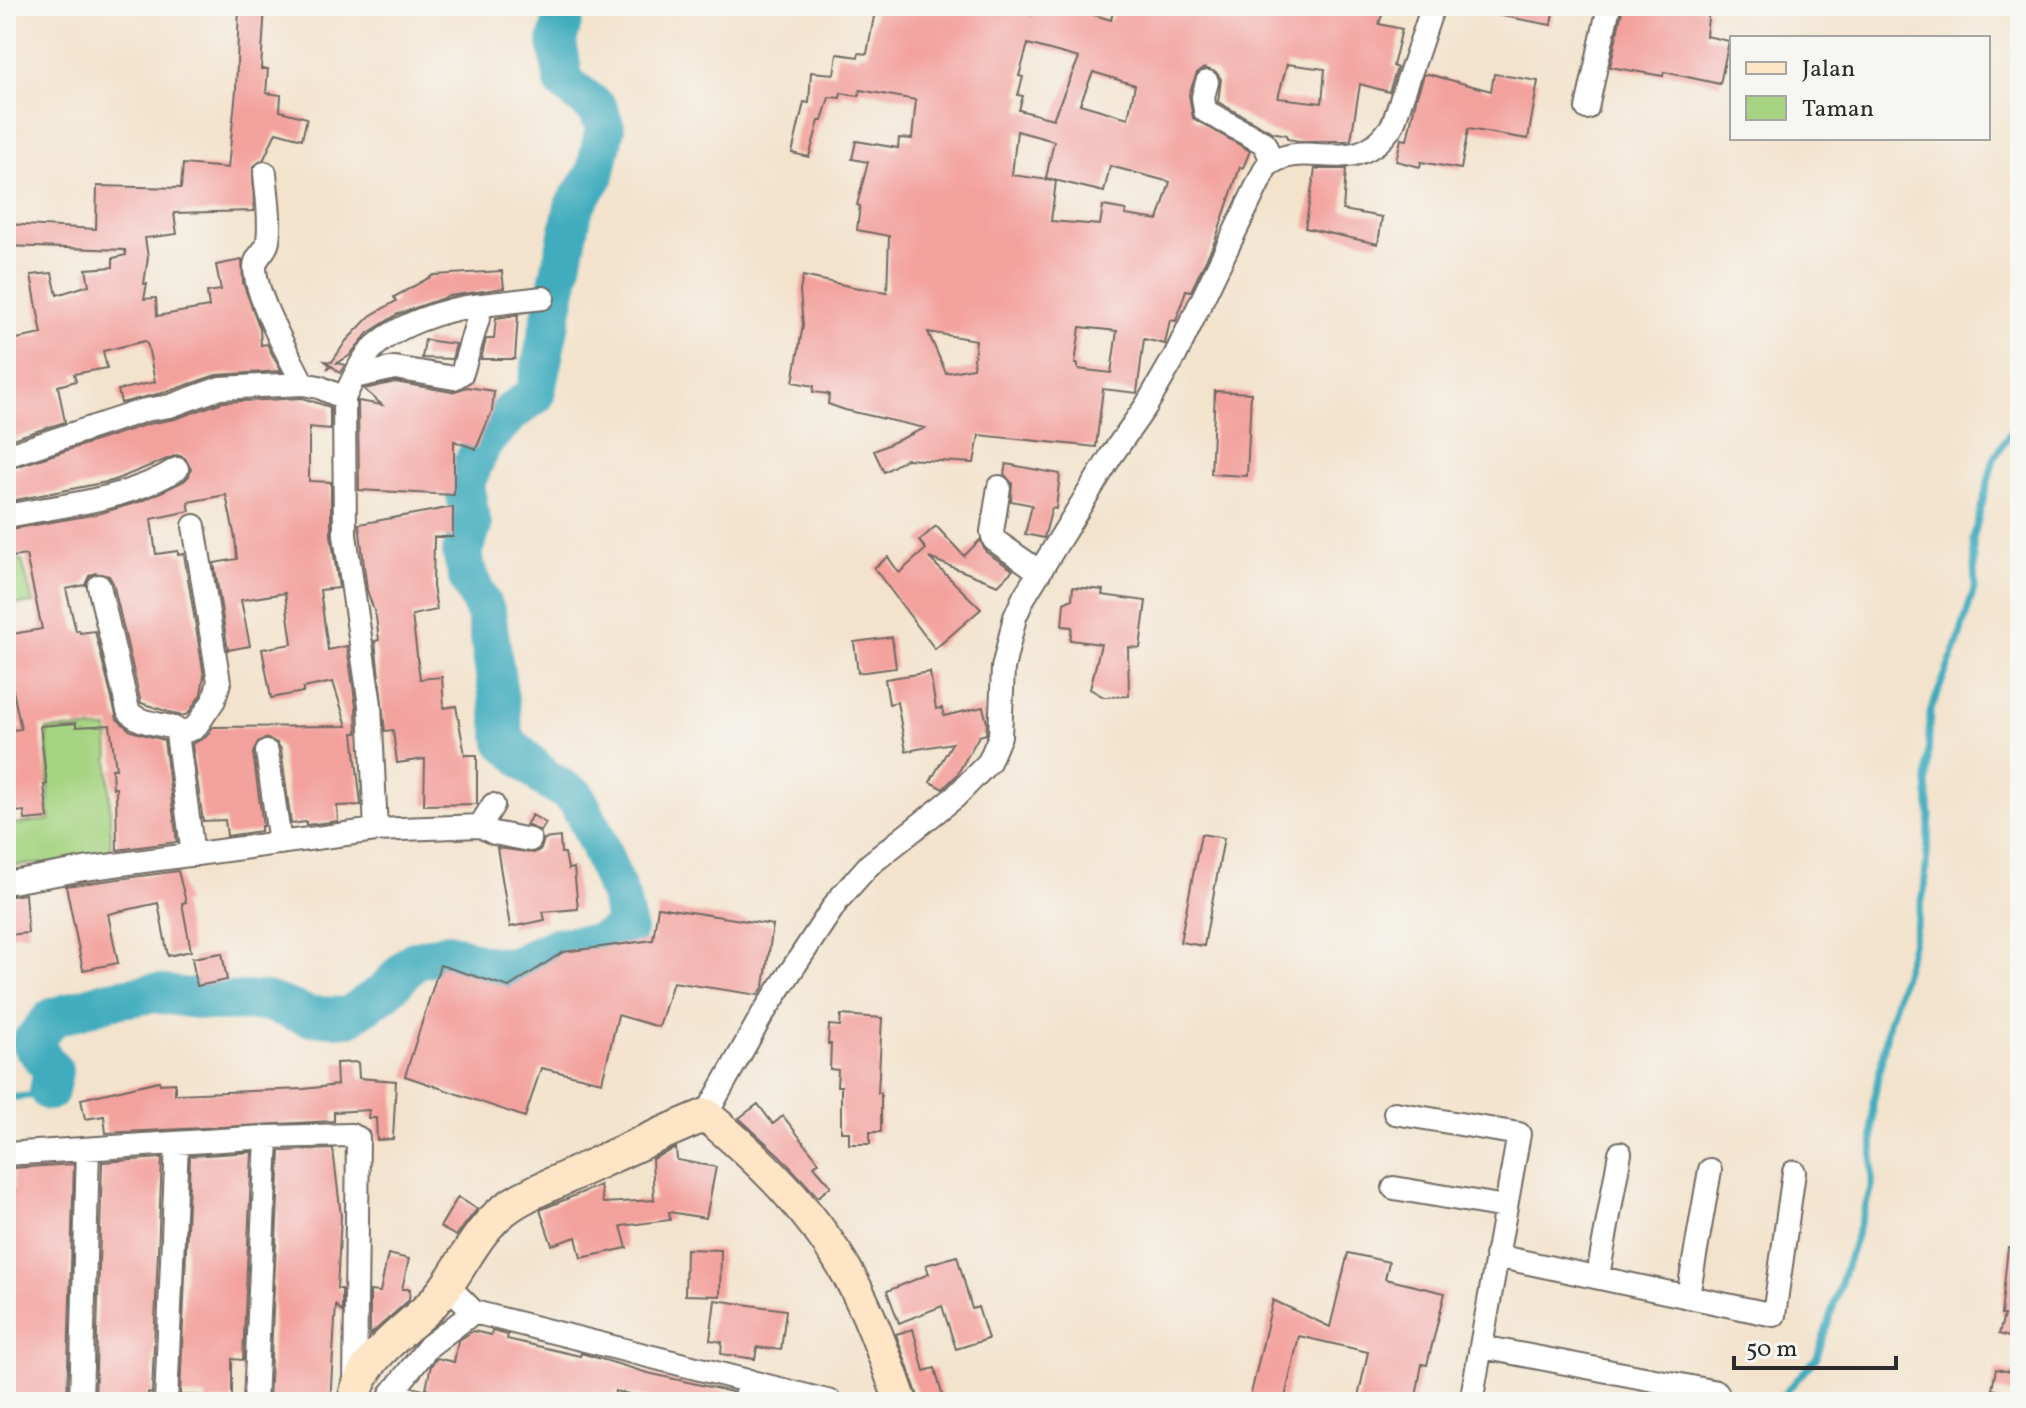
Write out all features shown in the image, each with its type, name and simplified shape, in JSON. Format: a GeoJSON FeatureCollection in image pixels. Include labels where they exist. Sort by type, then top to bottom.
{"type":"FeatureCollection","features":[{"type":"Feature","properties":{"kind":"street"},"geometry":{"type":"LineString","coordinates":[[354,1398],[378,1352],[448,1286],[498,1215],[517,1202],[706,1115],[762,1015],[838,900],[869,865],[955,797],[989,762],[1000,736],[1003,668],[1015,617],[1024,597],[1175,356],[1266,167],[1272,161],[1290,156],[1363,153],[1384,139],[1393,124],[1433,6]]}},
{"type":"Feature","properties":{"kind":"street"},"geometry":{"type":"LineString","coordinates":[[1587,108],[1609,6]]}},
{"type":"Feature","properties":{"kind":"street"},"geometry":{"type":"LineString","coordinates":[[1207,82],[1203,97],[1205,111],[1264,143],[1272,161]]}},
{"type":"Feature","properties":{"kind":"street"},"geometry":{"type":"LineString","coordinates":[[265,173],[269,231],[267,248],[257,257],[255,268],[272,322],[303,384]]}},
{"type":"Feature","properties":{"kind":"street"},"geometry":{"type":"LineString","coordinates":[[376,830],[370,705],[345,535],[344,398],[367,354],[379,343],[438,311],[543,298]]}},
{"type":"Feature","properties":{"kind":"street"},"geometry":{"type":"LineString","coordinates":[[354,377],[395,368],[454,378],[462,373],[482,305]]}},
{"type":"Feature","properties":{"kind":"street"},"geometry":{"type":"LineString","coordinates":[[6,456],[220,388],[303,384],[344,398]]}},
{"type":"Feature","properties":{"kind":"street"},"geometry":{"type":"LineString","coordinates":[[6,516],[139,488],[177,469]]}},
{"type":"Feature","properties":{"kind":"street"},"geometry":{"type":"LineString","coordinates":[[999,487],[992,532],[994,540],[1040,572]]}},
{"type":"Feature","properties":{"kind":"street"},"geometry":{"type":"LineString","coordinates":[[177,734],[195,728],[214,700],[219,682],[194,526]]}},
{"type":"Feature","properties":{"kind":"street"},"geometry":{"type":"LineString","coordinates":[[99,586],[128,710],[139,720],[174,728],[177,734],[193,855]]}},
{"type":"Feature","properties":{"kind":"street"},"geometry":{"type":"LineString","coordinates":[[267,752],[280,843]]}},
{"type":"Feature","properties":{"kind":"street"},"geometry":{"type":"LineString","coordinates":[[480,826],[493,805]]}},
{"type":"Feature","properties":{"kind":"street"},"geometry":{"type":"LineString","coordinates":[[6,882],[376,830],[480,826],[494,833],[530,840]]}},
{"type":"Feature","properties":{"kind":"street"},"geometry":{"type":"LineString","coordinates":[[1395,1113],[1519,1134],[1471,1402]]}},
{"type":"Feature","properties":{"kind":"street"},"geometry":{"type":"LineString","coordinates":[[706,1115],[764,1165],[810,1220],[848,1274],[863,1303],[901,1402]]}},
{"type":"Feature","properties":{"kind":"street"},"geometry":{"type":"LineString","coordinates":[[6,1154],[267,1137],[351,1135],[358,1138],[354,1398]]}},
{"type":"Feature","properties":{"kind":"street"},"geometry":{"type":"LineString","coordinates":[[255,1402],[267,1137]]}},
{"type":"Feature","properties":{"kind":"street"},"geometry":{"type":"LineString","coordinates":[[166,1402],[177,1143]]}},
{"type":"Feature","properties":{"kind":"street"},"geometry":{"type":"LineString","coordinates":[[81,1402],[88,1149]]}},
{"type":"Feature","properties":{"kind":"street"},"geometry":{"type":"LineString","coordinates":[[1598,1276],[1620,1153]]}},
{"type":"Feature","properties":{"kind":"street"},"geometry":{"type":"LineString","coordinates":[[1688,1296],[1710,1170]]}},
{"type":"Feature","properties":{"kind":"street"},"geometry":{"type":"LineString","coordinates":[[1496,1256],[1774,1315],[1794,1172]]}},
{"type":"Feature","properties":{"kind":"street"},"geometry":{"type":"LineString","coordinates":[[1394,1188],[1505,1207]]}},
{"type":"Feature","properties":{"kind":"street"},"geometry":{"type":"LineString","coordinates":[[448,1286],[474,1312],[747,1391],[831,1402]]}},
{"type":"Feature","properties":{"kind":"street"},"geometry":{"type":"LineString","coordinates":[[422,1402],[390,1398],[429,1346],[474,1312]]}},
{"type":"Feature","properties":{"kind":"street"},"geometry":{"type":"LineString","coordinates":[[1482,1347],[1717,1392]]}},
{"type":"Feature","properties":{"kind":"green space"},"geometry":{"type":"Polygon","coordinates":[[[22,560],[33,603],[6,605],[6,562],[22,560]]]}},
{"type":"Feature","properties":{"kind":"green space"},"geometry":{"type":"Polygon","coordinates":[[[47,729],[108,729],[111,858],[10,866],[6,852],[6,825],[49,820],[47,729]]]}},
{"type":"Feature","properties":{"kind":"building"},"geometry":{"type":"Polygon","coordinates":[[[239,6],[265,6],[261,69],[268,69],[266,93],[281,95],[280,111],[307,118],[302,139],[276,132],[264,159],[253,167],[254,211],[174,213],[177,234],[145,238],[148,257],[144,299],[156,298],[157,316],[209,307],[207,292],[221,290],[216,265],[242,260],[243,283],[260,329],[261,345],[267,344],[281,371],[216,375],[121,403],[118,390],[155,382],[148,346],[145,341],[103,351],[107,368],[74,374],[76,381],[58,386],[65,422],[6,441],[6,341],[42,334],[31,275],[52,273],[57,295],[89,285],[86,269],[113,267],[113,258],[126,255],[125,250],[6,246],[6,224],[96,229],[97,186],[181,188],[183,164],[228,168],[236,91],[239,6]]]}},
{"type":"Feature","properties":{"kind":"building"},"geometry":{"type":"Polygon","coordinates":[[[876,6],[1004,6],[1031,15],[1033,6],[1065,6],[1111,20],[1114,6],[1154,10],[1155,6],[1230,6],[1257,12],[1258,6],[1385,6],[1379,24],[1402,29],[1393,66],[1397,68],[1389,92],[1360,84],[1351,140],[1287,139],[1287,135],[1272,132],[1218,102],[1221,79],[1216,72],[1204,68],[1197,73],[1189,94],[1193,118],[1250,151],[1243,168],[1240,167],[1215,241],[1191,291],[1186,290],[1176,321],[1170,320],[1165,344],[1144,339],[1137,393],[1103,389],[1096,447],[979,435],[974,463],[906,459],[884,472],[874,451],[925,428],[845,410],[828,404],[829,394],[813,392],[814,386],[793,382],[803,325],[800,291],[803,276],[887,292],[889,236],[857,230],[860,206],[857,205],[868,162],[852,159],[856,141],[898,148],[899,138],[912,139],[916,100],[860,90],[859,96],[841,93],[840,98],[829,97],[809,157],[792,153],[804,102],[809,103],[811,72],[834,74],[837,54],[858,57],[859,53],[867,54],[876,6]],[[1028,44],[1019,76],[1023,77],[1018,95],[1023,96],[1019,110],[1053,119],[1079,58],[1028,44]],[[1287,64],[1278,98],[1322,103],[1325,69],[1287,64]],[[1093,72],[1080,104],[1128,118],[1135,85],[1093,72]],[[1017,131],[1012,175],[1056,181],[1051,221],[1100,225],[1103,206],[1126,210],[1125,215],[1158,220],[1170,182],[1110,166],[1104,192],[1046,178],[1054,141],[1017,131]],[[1080,327],[1075,364],[1078,364],[1078,369],[1111,373],[1117,331],[1080,327]],[[928,332],[946,373],[973,368],[976,340],[928,332]]]}},
{"type":"Feature","properties":{"kind":"building"},"geometry":{"type":"Polygon","coordinates":[[[1498,6],[1554,6],[1551,25],[1497,15],[1498,6]]]}},
{"type":"Feature","properties":{"kind":"building"},"geometry":{"type":"Polygon","coordinates":[[[1623,6],[1709,9],[1706,36],[1729,41],[1720,84],[1664,72],[1663,76],[1610,67],[1623,6]]]}},
{"type":"Feature","properties":{"kind":"building"},"geometry":{"type":"Polygon","coordinates":[[[1494,74],[1538,81],[1528,139],[1468,129],[1461,169],[1421,162],[1420,167],[1396,161],[1401,139],[1407,140],[1424,75],[1491,91],[1494,74]]]}},
{"type":"Feature","properties":{"kind":"building"},"geometry":{"type":"Polygon","coordinates":[[[1315,169],[1346,169],[1343,210],[1382,217],[1378,244],[1305,228],[1315,169]]]}},
{"type":"Feature","properties":{"kind":"building"},"geometry":{"type":"Polygon","coordinates":[[[502,271],[504,288],[449,296],[398,314],[368,333],[349,356],[337,363],[345,365],[340,373],[332,366],[327,369],[330,365],[325,361],[332,362],[346,341],[370,316],[396,301],[394,297],[434,275],[502,271]]]}},
{"type":"Feature","properties":{"kind":"building"},"geometry":{"type":"Polygon","coordinates":[[[518,315],[515,359],[481,359],[486,339],[494,339],[496,318],[518,315]]]}},
{"type":"Feature","properties":{"kind":"building"},"geometry":{"type":"Polygon","coordinates":[[[425,340],[456,344],[452,359],[422,358],[425,340]]]}},
{"type":"Feature","properties":{"kind":"building"},"geometry":{"type":"Polygon","coordinates":[[[395,382],[452,392],[467,387],[494,391],[492,411],[476,449],[454,441],[454,495],[359,490],[358,401],[382,405],[364,389],[395,382]]]}},
{"type":"Feature","properties":{"kind":"building"},"geometry":{"type":"Polygon","coordinates":[[[1215,391],[1251,393],[1247,476],[1211,474],[1215,391]]]}},
{"type":"Feature","properties":{"kind":"building"},"geometry":{"type":"Polygon","coordinates":[[[302,398],[330,407],[330,429],[309,427],[309,481],[331,482],[331,535],[339,588],[320,590],[328,650],[347,646],[356,706],[357,733],[353,733],[361,805],[337,806],[338,821],[291,824],[281,749],[277,743],[266,738],[258,742],[253,753],[263,826],[261,831],[227,836],[225,820],[203,821],[192,744],[206,737],[213,727],[347,726],[333,682],[271,698],[262,649],[292,644],[285,593],[241,600],[250,646],[228,650],[214,563],[237,559],[226,495],[188,502],[190,511],[151,519],[156,554],[178,551],[178,555],[184,554],[204,676],[201,694],[188,714],[181,716],[141,703],[109,576],[95,573],[89,576],[85,585],[66,589],[76,631],[95,631],[117,719],[131,731],[164,740],[177,842],[117,850],[116,788],[113,788],[112,769],[116,769],[110,725],[76,727],[76,723],[40,726],[48,818],[25,820],[24,811],[16,812],[6,751],[6,731],[21,729],[12,686],[6,686],[6,635],[42,629],[26,555],[6,558],[6,530],[97,514],[142,501],[184,481],[191,469],[185,458],[177,455],[112,481],[6,502],[6,470],[223,402],[302,398]]]}},
{"type":"Feature","properties":{"kind":"building"},"geometry":{"type":"Polygon","coordinates":[[[1006,464],[1060,474],[1056,509],[1052,508],[1044,538],[1025,534],[1032,505],[1011,501],[1012,483],[1004,474],[1006,464]]]}},
{"type":"Feature","properties":{"kind":"building"},"geometry":{"type":"Polygon","coordinates":[[[453,507],[453,537],[434,537],[433,586],[437,610],[412,615],[420,679],[442,677],[444,708],[456,706],[465,755],[477,755],[477,804],[424,805],[425,759],[397,763],[393,730],[385,731],[375,641],[379,640],[376,617],[367,590],[359,524],[453,507]]]}},
{"type":"Feature","properties":{"kind":"building"},"geometry":{"type":"Polygon","coordinates":[[[936,526],[964,556],[980,540],[986,552],[1013,570],[998,585],[929,558],[981,609],[935,649],[874,568],[888,557],[899,573],[926,549],[919,541],[936,526]]]}},
{"type":"Feature","properties":{"kind":"building"},"geometry":{"type":"Polygon","coordinates":[[[1073,587],[1103,590],[1102,595],[1146,601],[1140,648],[1128,647],[1129,696],[1104,697],[1090,689],[1101,644],[1070,640],[1072,627],[1062,626],[1064,603],[1072,599],[1073,587]]]}},
{"type":"Feature","properties":{"kind":"building"},"geometry":{"type":"Polygon","coordinates":[[[892,637],[896,668],[858,673],[854,642],[892,637]]]}},
{"type":"Feature","properties":{"kind":"building"},"geometry":{"type":"Polygon","coordinates":[[[930,672],[936,709],[942,708],[944,716],[983,707],[987,723],[986,734],[979,736],[957,775],[943,789],[930,782],[952,743],[906,751],[897,702],[889,704],[885,679],[930,672]]]}},
{"type":"Feature","properties":{"kind":"building"},"geometry":{"type":"Polygon","coordinates":[[[532,815],[546,823],[541,831],[526,825],[532,815]]]}},
{"type":"Feature","properties":{"kind":"building"},"geometry":{"type":"Polygon","coordinates":[[[1201,834],[1224,838],[1204,946],[1180,942],[1201,834]]]}},
{"type":"Feature","properties":{"kind":"building"},"geometry":{"type":"Polygon","coordinates":[[[560,837],[561,853],[565,853],[568,869],[574,868],[578,909],[543,912],[545,920],[510,927],[497,848],[534,853],[541,849],[544,839],[560,837]]]}},
{"type":"Feature","properties":{"kind":"building"},"geometry":{"type":"Polygon","coordinates":[[[178,871],[186,902],[182,903],[191,951],[168,956],[158,903],[108,914],[118,963],[83,970],[66,886],[178,871]]]}},
{"type":"Feature","properties":{"kind":"building"},"geometry":{"type":"Polygon","coordinates":[[[25,894],[28,933],[6,935],[6,897],[25,894]]]}},
{"type":"Feature","properties":{"kind":"building"},"geometry":{"type":"Polygon","coordinates":[[[658,907],[773,925],[764,986],[758,995],[673,982],[659,1027],[618,1015],[602,1082],[541,1068],[525,1117],[405,1076],[440,965],[509,987],[563,952],[653,940],[658,907]]]}},
{"type":"Feature","properties":{"kind":"building"},"geometry":{"type":"Polygon","coordinates":[[[222,953],[227,980],[197,986],[192,958],[222,953]]]}},
{"type":"Feature","properties":{"kind":"building"},"geometry":{"type":"Polygon","coordinates":[[[841,1015],[882,1018],[878,1093],[881,1093],[881,1132],[870,1132],[870,1144],[849,1144],[849,1132],[841,1132],[841,1086],[837,1086],[838,1070],[830,1069],[831,1044],[828,1044],[829,1025],[840,1026],[841,1015]]]}},
{"type":"Feature","properties":{"kind":"building"},"geometry":{"type":"Polygon","coordinates":[[[358,1062],[359,1078],[396,1081],[393,1139],[377,1140],[376,1118],[368,1118],[369,1110],[334,1112],[334,1121],[106,1133],[104,1116],[85,1119],[81,1099],[159,1081],[160,1084],[175,1083],[175,1094],[337,1085],[336,1063],[358,1062]]]}},
{"type":"Feature","properties":{"kind":"building"},"geometry":{"type":"Polygon","coordinates":[[[758,1104],[773,1124],[783,1116],[819,1162],[814,1166],[831,1186],[818,1197],[739,1118],[758,1104]]]}},
{"type":"Feature","properties":{"kind":"building"},"geometry":{"type":"Polygon","coordinates":[[[676,1148],[677,1160],[716,1167],[706,1218],[669,1212],[670,1220],[621,1226],[627,1248],[581,1258],[576,1237],[552,1245],[540,1210],[600,1185],[603,1203],[654,1200],[652,1159],[676,1148]]]}},
{"type":"Feature","properties":{"kind":"building"},"geometry":{"type":"Polygon","coordinates":[[[333,1149],[341,1216],[337,1289],[342,1289],[342,1312],[336,1305],[330,1402],[269,1402],[280,1151],[333,1149]]]}},
{"type":"Feature","properties":{"kind":"building"},"geometry":{"type":"Polygon","coordinates":[[[252,1152],[243,1360],[232,1359],[232,1401],[206,1401],[206,1396],[180,1395],[190,1156],[252,1152]]]}},
{"type":"Feature","properties":{"kind":"building"},"geometry":{"type":"Polygon","coordinates":[[[162,1158],[152,1394],[148,1393],[146,1402],[95,1402],[102,1162],[162,1158]]]}},
{"type":"Feature","properties":{"kind":"building"},"geometry":{"type":"Polygon","coordinates":[[[74,1164],[67,1400],[25,1397],[6,1400],[6,1237],[10,1237],[8,1190],[14,1189],[12,1168],[74,1164]]]}},
{"type":"Feature","properties":{"kind":"building"},"geometry":{"type":"Polygon","coordinates":[[[458,1197],[477,1209],[456,1236],[440,1227],[458,1197]]]}},
{"type":"Feature","properties":{"kind":"building"},"geometry":{"type":"Polygon","coordinates":[[[2008,1247],[2020,1248],[2020,1340],[1999,1334],[2004,1315],[2001,1315],[2008,1247]]]}},
{"type":"Feature","properties":{"kind":"building"},"geometry":{"type":"Polygon","coordinates":[[[686,1249],[721,1250],[720,1296],[685,1295],[686,1249]]]}},
{"type":"Feature","properties":{"kind":"building"},"geometry":{"type":"Polygon","coordinates":[[[1348,1253],[1389,1262],[1385,1279],[1445,1293],[1427,1365],[1422,1364],[1415,1402],[1357,1402],[1368,1352],[1299,1336],[1284,1402],[1249,1402],[1273,1300],[1330,1327],[1348,1253]]]}},
{"type":"Feature","properties":{"kind":"building"},"geometry":{"type":"Polygon","coordinates":[[[388,1254],[409,1259],[402,1289],[410,1289],[409,1300],[370,1335],[370,1291],[380,1292],[388,1254]]]}},
{"type":"Feature","properties":{"kind":"building"},"geometry":{"type":"Polygon","coordinates":[[[957,1256],[972,1309],[978,1307],[988,1339],[956,1349],[942,1306],[899,1323],[887,1291],[929,1274],[926,1265],[957,1256]]]}},
{"type":"Feature","properties":{"kind":"building"},"geometry":{"type":"Polygon","coordinates":[[[715,1300],[786,1310],[781,1350],[757,1347],[755,1359],[721,1354],[722,1342],[710,1340],[715,1300]]]}},
{"type":"Feature","properties":{"kind":"building"},"geometry":{"type":"Polygon","coordinates":[[[913,1329],[924,1371],[935,1368],[944,1402],[920,1402],[896,1334],[913,1329]]]}},
{"type":"Feature","properties":{"kind":"building"},"geometry":{"type":"Polygon","coordinates":[[[473,1331],[491,1335],[492,1331],[508,1335],[507,1339],[580,1356],[581,1353],[648,1373],[732,1392],[730,1402],[647,1402],[648,1398],[615,1391],[613,1402],[466,1402],[426,1389],[431,1365],[437,1358],[454,1362],[458,1341],[473,1331]]]}},
{"type":"Feature","properties":{"kind":"building"},"geometry":{"type":"Polygon","coordinates":[[[1996,1369],[2020,1374],[2020,1395],[1992,1389],[1996,1369]]]}},
{"type":"Feature","properties":{"kind":"waterway"},"geometry":{"type":"LineString","coordinates":[[49,1091],[53,1071],[31,1043],[52,1018],[109,1000],[154,993],[216,1002],[266,1001],[309,1016],[348,1017],[384,992],[414,961],[448,952],[480,964],[512,968],[556,947],[596,944],[627,930],[620,898],[576,797],[545,778],[505,741],[486,613],[468,577],[462,552],[472,526],[464,485],[483,442],[510,413],[535,395],[574,206],[595,175],[605,128],[598,109],[564,82],[557,42],[566,6]]}},
{"type":"Feature","properties":{"kind":"waterway"},"geometry":{"type":"LineString","coordinates":[[1777,1402],[1817,1357],[1872,1186],[1873,1104],[1889,1022],[1910,953],[1924,891],[1930,816],[1927,783],[1930,712],[1957,645],[1975,586],[1973,539],[1994,459],[2020,416]]}},
{"type":"Feature","properties":{"kind":"waterway"},"geometry":{"type":"LineString","coordinates":[[6,1098],[49,1091]]}}]}
